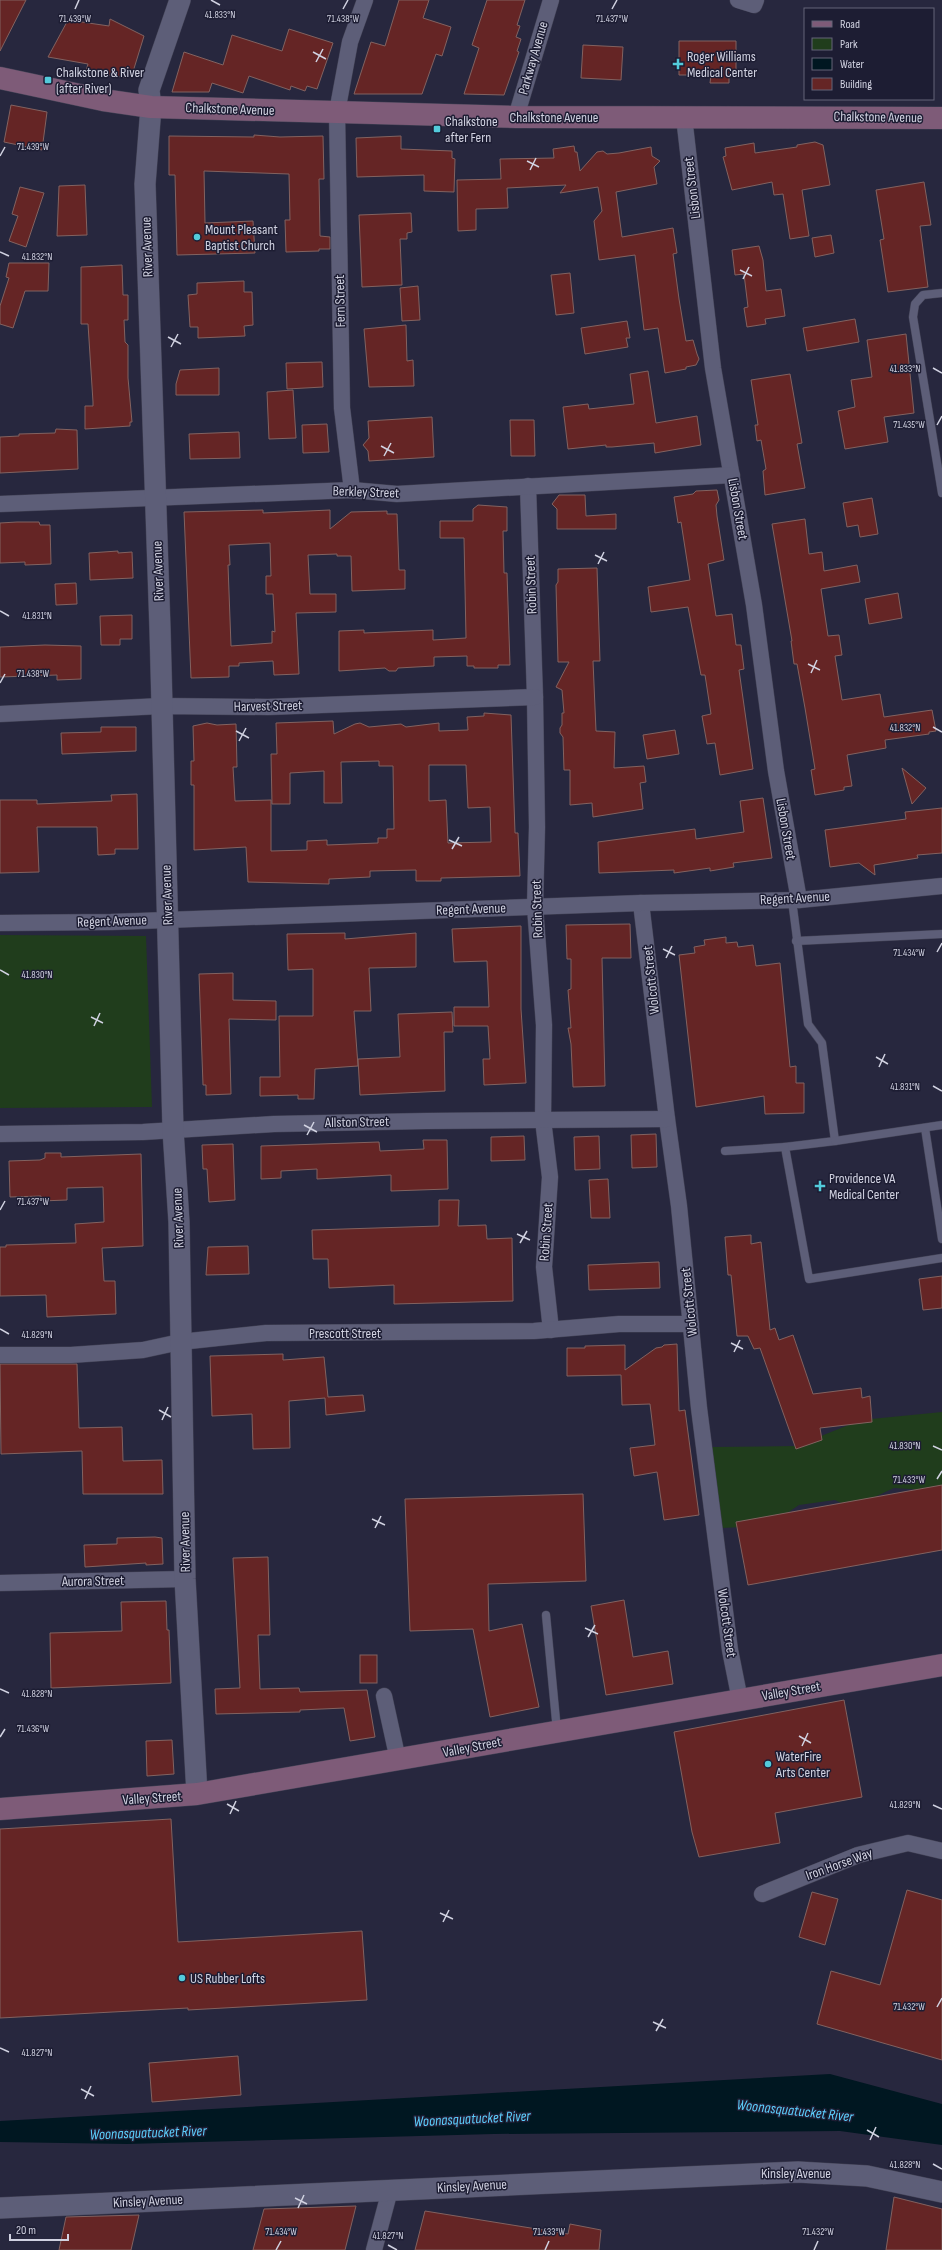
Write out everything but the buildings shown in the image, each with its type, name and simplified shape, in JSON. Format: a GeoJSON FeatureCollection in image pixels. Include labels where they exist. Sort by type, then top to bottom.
{"type":"FeatureCollection","features":[{"type":"Feature","properties":{"kind":"main road","name":"Chalkstone Avenue"},"geometry":{"type":"LineString","coordinates":[[0,78],[103,100],[151,107],[516,117],[942,118]]}},
{"type":"Feature","properties":{"kind":"main road","name":"Valley Street"},"geometry":{"type":"LineString","coordinates":[[0,1810],[197,1794],[942,1665]]}},
{"type":"Feature","properties":{"kind":"street","name":"River Avenue"},"geometry":{"type":"LineString","coordinates":[[180,0],[149,90],[151,107],[145,184],[168,918],[173,1130],[179,1222],[185,1579],[197,1794]]}},
{"type":"Feature","properties":{"kind":"street","name":"Fern Street"},"geometry":{"type":"LineString","coordinates":[[352,490],[342,408],[337,112],[350,42],[365,0]]}},
{"type":"Feature","properties":{"kind":"street","name":"Parkway Avenue"},"geometry":{"type":"LineString","coordinates":[[516,117],[551,0]]}},
{"type":"Feature","properties":{"kind":"street"},"geometry":{"type":"LineString","coordinates":[[738,0],[754,5],[756,0]]}},
{"type":"Feature","properties":{"kind":"street","name":"Lisbon Street"},"geometry":{"type":"LineString","coordinates":[[684,117],[713,368],[754,605],[795,900]]}},
{"type":"Feature","properties":{"kind":"street","name":"Berkley Street"},"geometry":{"type":"LineString","coordinates":[[0,504],[352,490],[397,494],[732,475]]}},
{"type":"Feature","properties":{"kind":"street","name":"Robin Street"},"geometry":{"type":"LineString","coordinates":[[528,486],[535,697],[537,827],[535,907],[544,1025],[543,1120],[550,1178],[544,1267],[551,1330]]}},
{"type":"Feature","properties":{"kind":"street","name":"Harvest Street"},"geometry":{"type":"LineString","coordinates":[[0,714],[161,706],[268,707],[535,697]]}},
{"type":"Feature","properties":{"kind":"street","name":"Regent Avenue"},"geometry":{"type":"LineString","coordinates":[[0,923],[111,922],[168,918],[641,903],[795,900],[942,886]]}},
{"type":"Feature","properties":{"kind":"street","name":"Wolcott Street"},"geometry":{"type":"LineString","coordinates":[[641,903],[679,1206],[691,1324],[730,1650],[740,1700]]}},
{"type":"Feature","properties":{"kind":"street","name":"Allston Street"},"geometry":{"type":"LineString","coordinates":[[0,1134],[173,1130],[274,1124],[667,1119]]}},
{"type":"Feature","properties":{"kind":"street","name":"Prescott Street"},"geometry":{"type":"LineString","coordinates":[[0,1355],[71,1355],[143,1350],[180,1342],[266,1333],[356,1334],[444,1330],[551,1330],[620,1324],[691,1324]]}},
{"type":"Feature","properties":{"kind":"street","name":"Aurora Street"},"geometry":{"type":"LineString","coordinates":[[0,1583],[185,1579]]}},
{"type":"Feature","properties":{"kind":"street"},"geometry":{"type":"LineString","coordinates":[[384,1696],[398,1760]]}},
{"type":"Feature","properties":{"kind":"street","name":"Iron Horse Way"},"geometry":{"type":"LineString","coordinates":[[762,1894],[858,1855],[908,1843],[942,1850]]}},
{"type":"Feature","properties":{"kind":"street","name":"Kinsley Avenue"},"geometry":{"type":"LineString","coordinates":[[0,2208],[798,2172],[867,2176],[942,2192]]}},
{"type":"Feature","properties":{"kind":"street"},"geometry":{"type":"LineString","coordinates":[[374,2250],[390,2190]]}},
{"type":"Feature","properties":{"kind":"lane"},"geometry":{"type":"LineString","coordinates":[[942,293],[922,296],[914,304],[914,317],[942,493]]}},
{"type":"Feature","properties":{"kind":"lane"},"geometry":{"type":"LineString","coordinates":[[795,900],[796,941],[808,1024],[822,1043],[835,1141]]}},
{"type":"Feature","properties":{"kind":"lane"},"geometry":{"type":"LineString","coordinates":[[796,941],[942,934]]}},
{"type":"Feature","properties":{"kind":"lane"},"geometry":{"type":"LineString","coordinates":[[725,1151],[785,1147],[942,1125]]}},
{"type":"Feature","properties":{"kind":"lane"},"geometry":{"type":"LineString","coordinates":[[925,1128],[942,1239]]}},
{"type":"Feature","properties":{"kind":"lane"},"geometry":{"type":"LineString","coordinates":[[785,1147],[809,1279],[942,1258]]}},
{"type":"Feature","properties":{"kind":"lane"},"geometry":{"type":"LineString","coordinates":[[546,1615],[558,1732]]}},
{"type":"Feature","properties":{"kind":"green space"},"geometry":{"type":"Polygon","coordinates":[[[0,935],[146,936],[152,1107],[0,1108],[0,935]]]}},
{"type":"Feature","properties":{"kind":"green space"},"geometry":{"type":"Polygon","coordinates":[[[942,1412],[942,1491],[894,1488],[851,1508],[835,1500],[799,1505],[768,1526],[720,1528],[712,1447],[796,1446],[861,1420],[942,1412]]]}},
{"type":"Feature","properties":{"kind":"water","name":"Woonasquatucket River"},"geometry":{"type":"Polygon","coordinates":[[[830,2074],[942,2104],[942,2145],[840,2131],[494,2134],[127,2144],[0,2142],[0,2121],[830,2074]]]}},
{"type":"Feature","properties":{"kind":"place","name":"Roger Williams Medical Center"},"geometry":{"type":"Point","coordinates":[678,64]}},
{"type":"Feature","properties":{"kind":"place","name":"Chalkstone & River (after River)"},"geometry":{"type":"Point","coordinates":[48,80]}},
{"type":"Feature","properties":{"kind":"place","name":"Chalkstone after Fern"},"geometry":{"type":"Point","coordinates":[437,129]}},
{"type":"Feature","properties":{"kind":"place","name":"Mount Pleasant Baptist Church"},"geometry":{"type":"Point","coordinates":[197,237]}},
{"type":"Feature","properties":{"kind":"place","name":"Providence VA Medical Center"},"geometry":{"type":"Point","coordinates":[820,1186]}},
{"type":"Feature","properties":{"kind":"place","name":"WaterFire Arts Center"},"geometry":{"type":"Point","coordinates":[768,1764]}},
{"type":"Feature","properties":{"kind":"place","name":"US Rubber Lofts"},"geometry":{"type":"Point","coordinates":[182,1978]}}]}
